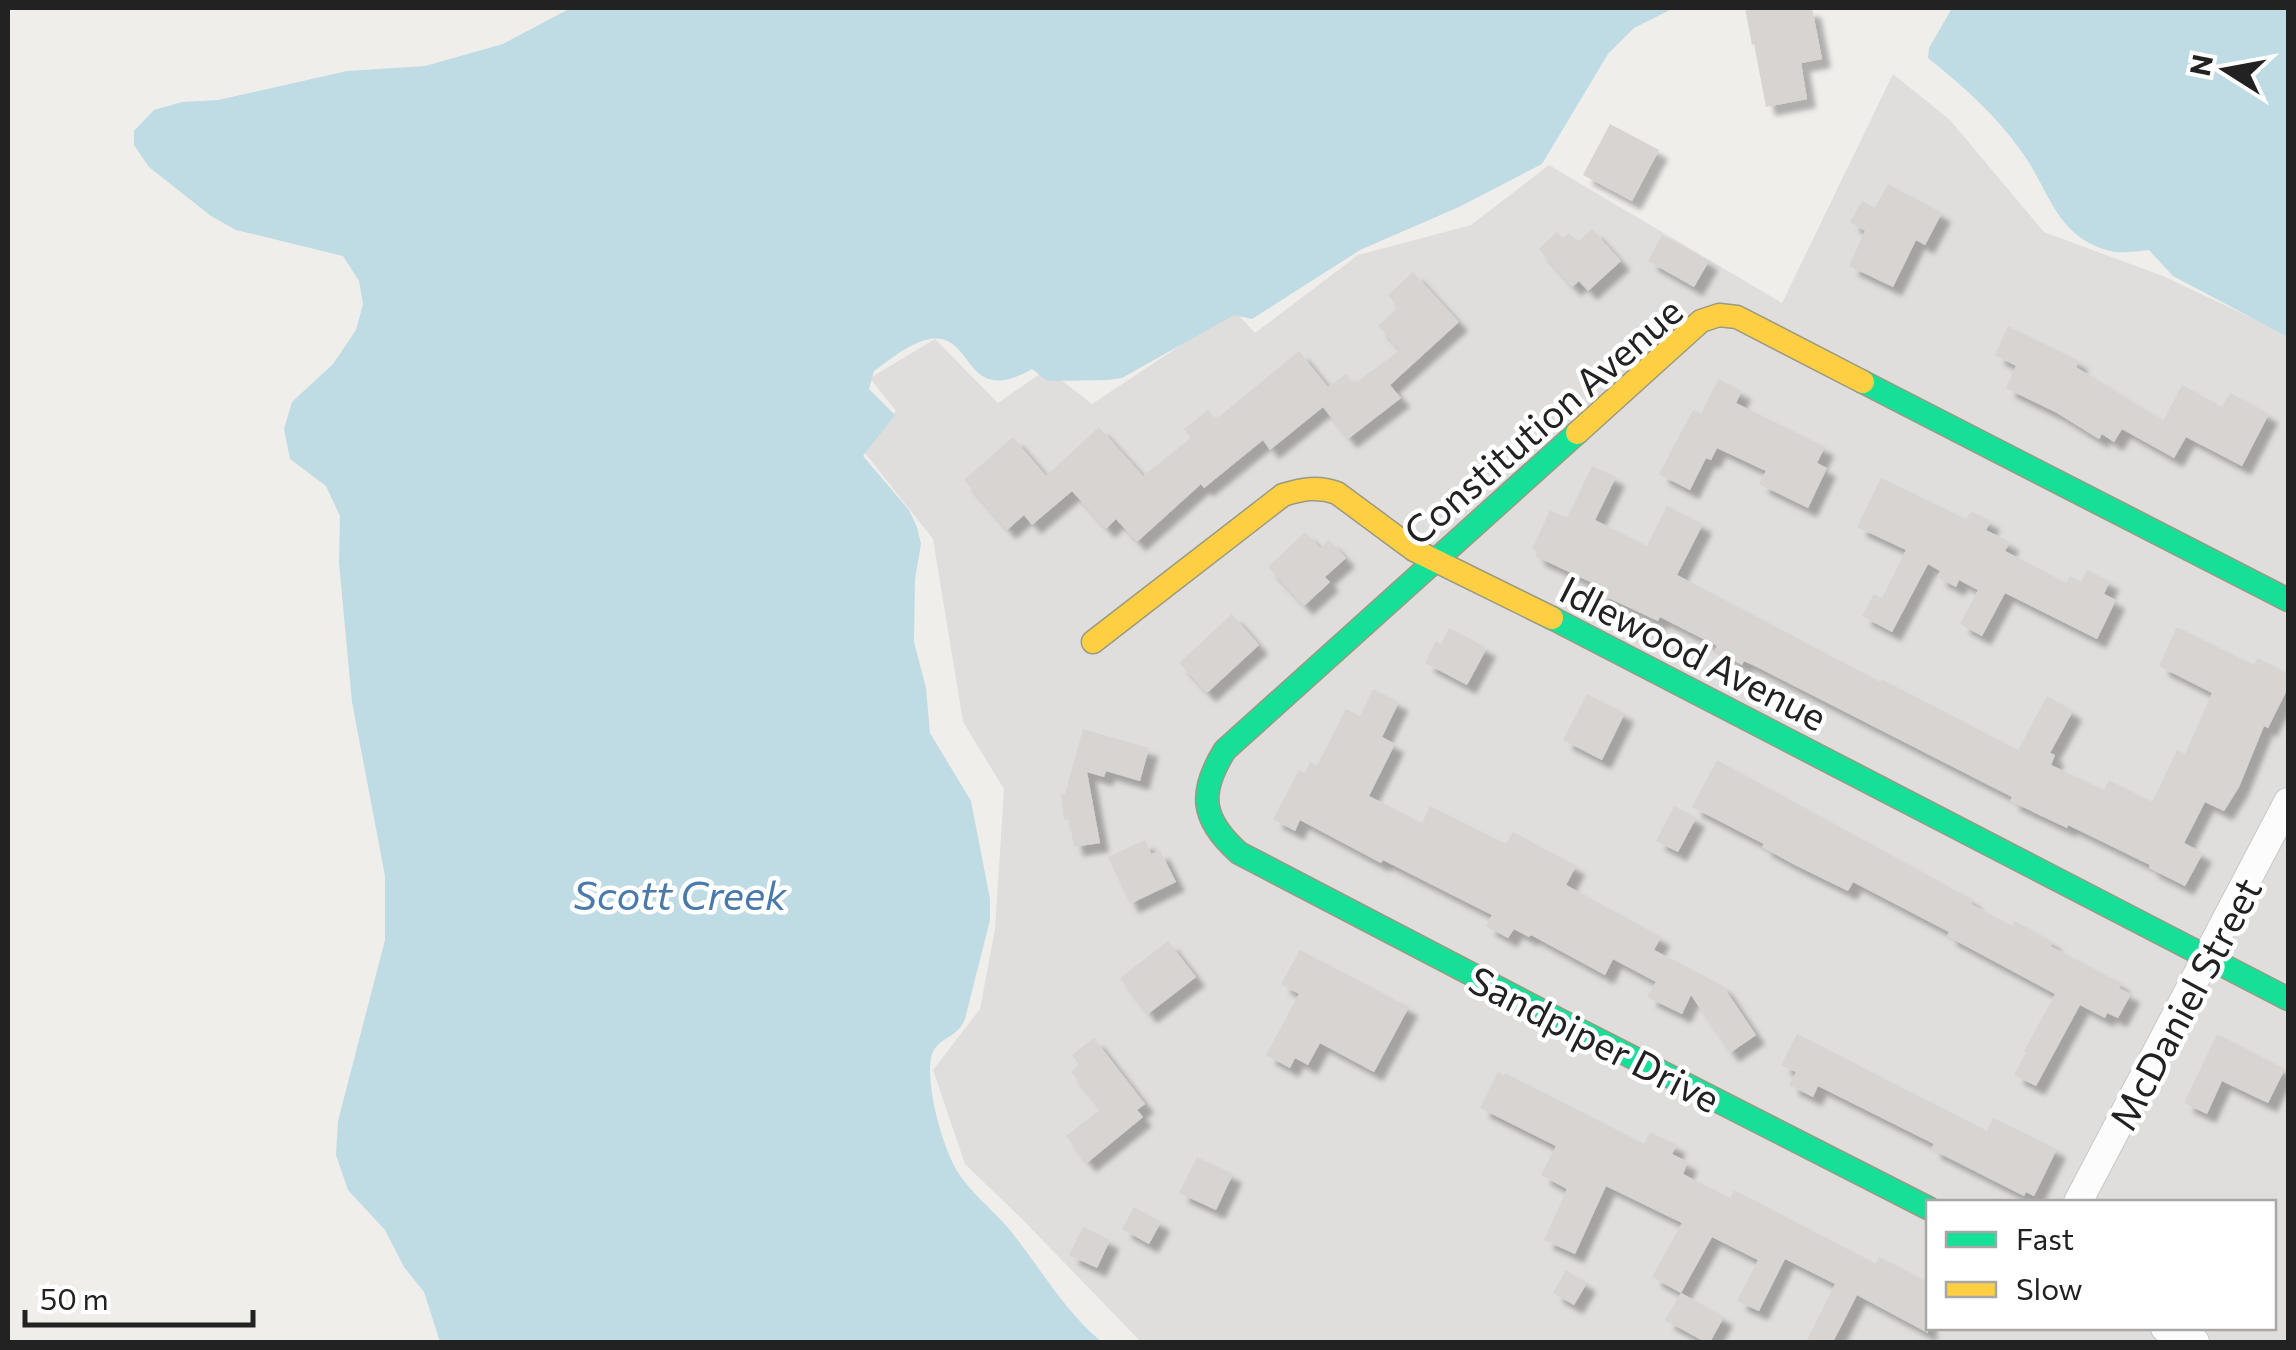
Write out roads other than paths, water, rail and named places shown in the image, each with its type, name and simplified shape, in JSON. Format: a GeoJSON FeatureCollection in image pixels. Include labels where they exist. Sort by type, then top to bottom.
{"type":"FeatureCollection","features":[{"type":"Feature","properties":{"kind":"street","name":"Constitution Avenue"},"geometry":{"type":"LineString","coordinates":[[1262,865],[1222,839],[1210,821],[1206,788],[1225,750],[1701,321],[1719,315],[1737,317],[2288,600]]}},
{"type":"Feature","properties":{"kind":"street","name":"Idlewood Avenue"},"geometry":{"type":"LineString","coordinates":[[1094,642],[1282,495],[1302,488],[1324,488],[1344,496],[1387,532],[1434,562],[1506,594],[2288,999]]}},
{"type":"Feature","properties":{"kind":"street","name":"McDaniel Street"},"geometry":{"type":"LineString","coordinates":[[2079,1200],[2288,802]]}},
{"type":"Feature","properties":{"kind":"street","name":"Sandpiper Drive"},"geometry":{"type":"LineString","coordinates":[[1262,865],[1926,1207]]}},
{"type":"Feature","properties":{"kind":"street"},"geometry":{"type":"LineString","coordinates":[[2169,1330],[2195,1342]]}},
{"type":"Feature","properties":{"kind":"water","name":"Scott Creek"},"geometry":{"type":"Polygon","coordinates":[[[571,8],[1674,8],[1634,28],[1608,54],[1542,164],[1459,207],[1360,250],[1252,319],[1234,315],[1122,378],[1047,381],[1032,369],[1008,379],[991,380],[978,373],[949,342],[935,339],[915,344],[874,371],[869,389],[895,415],[863,456],[909,510],[917,527],[921,544],[915,579],[914,642],[926,688],[930,733],[971,801],[990,899],[990,920],[965,1019],[957,1031],[937,1046],[931,1058],[936,1116],[951,1160],[962,1178],[1009,1229],[1076,1317],[1102,1342],[440,1342],[424,1292],[404,1267],[385,1230],[348,1190],[336,1155],[338,1121],[385,940],[385,876],[352,702],[339,563],[340,516],[326,486],[290,459],[284,429],[292,402],[333,364],[356,330],[363,304],[359,281],[343,256],[236,230],[211,216],[149,167],[134,145],[134,131],[154,110],[182,102],[218,100],[347,71],[425,66],[503,44],[571,8]]]}},
{"type":"Feature","properties":{"kind":"water"},"geometry":{"type":"Polygon","coordinates":[[[1952,8],[2288,8],[2288,337],[2173,276],[2149,250],[2110,251],[2077,235],[2000,125],[1928,58],[1929,48],[1952,8]]]}}]}
